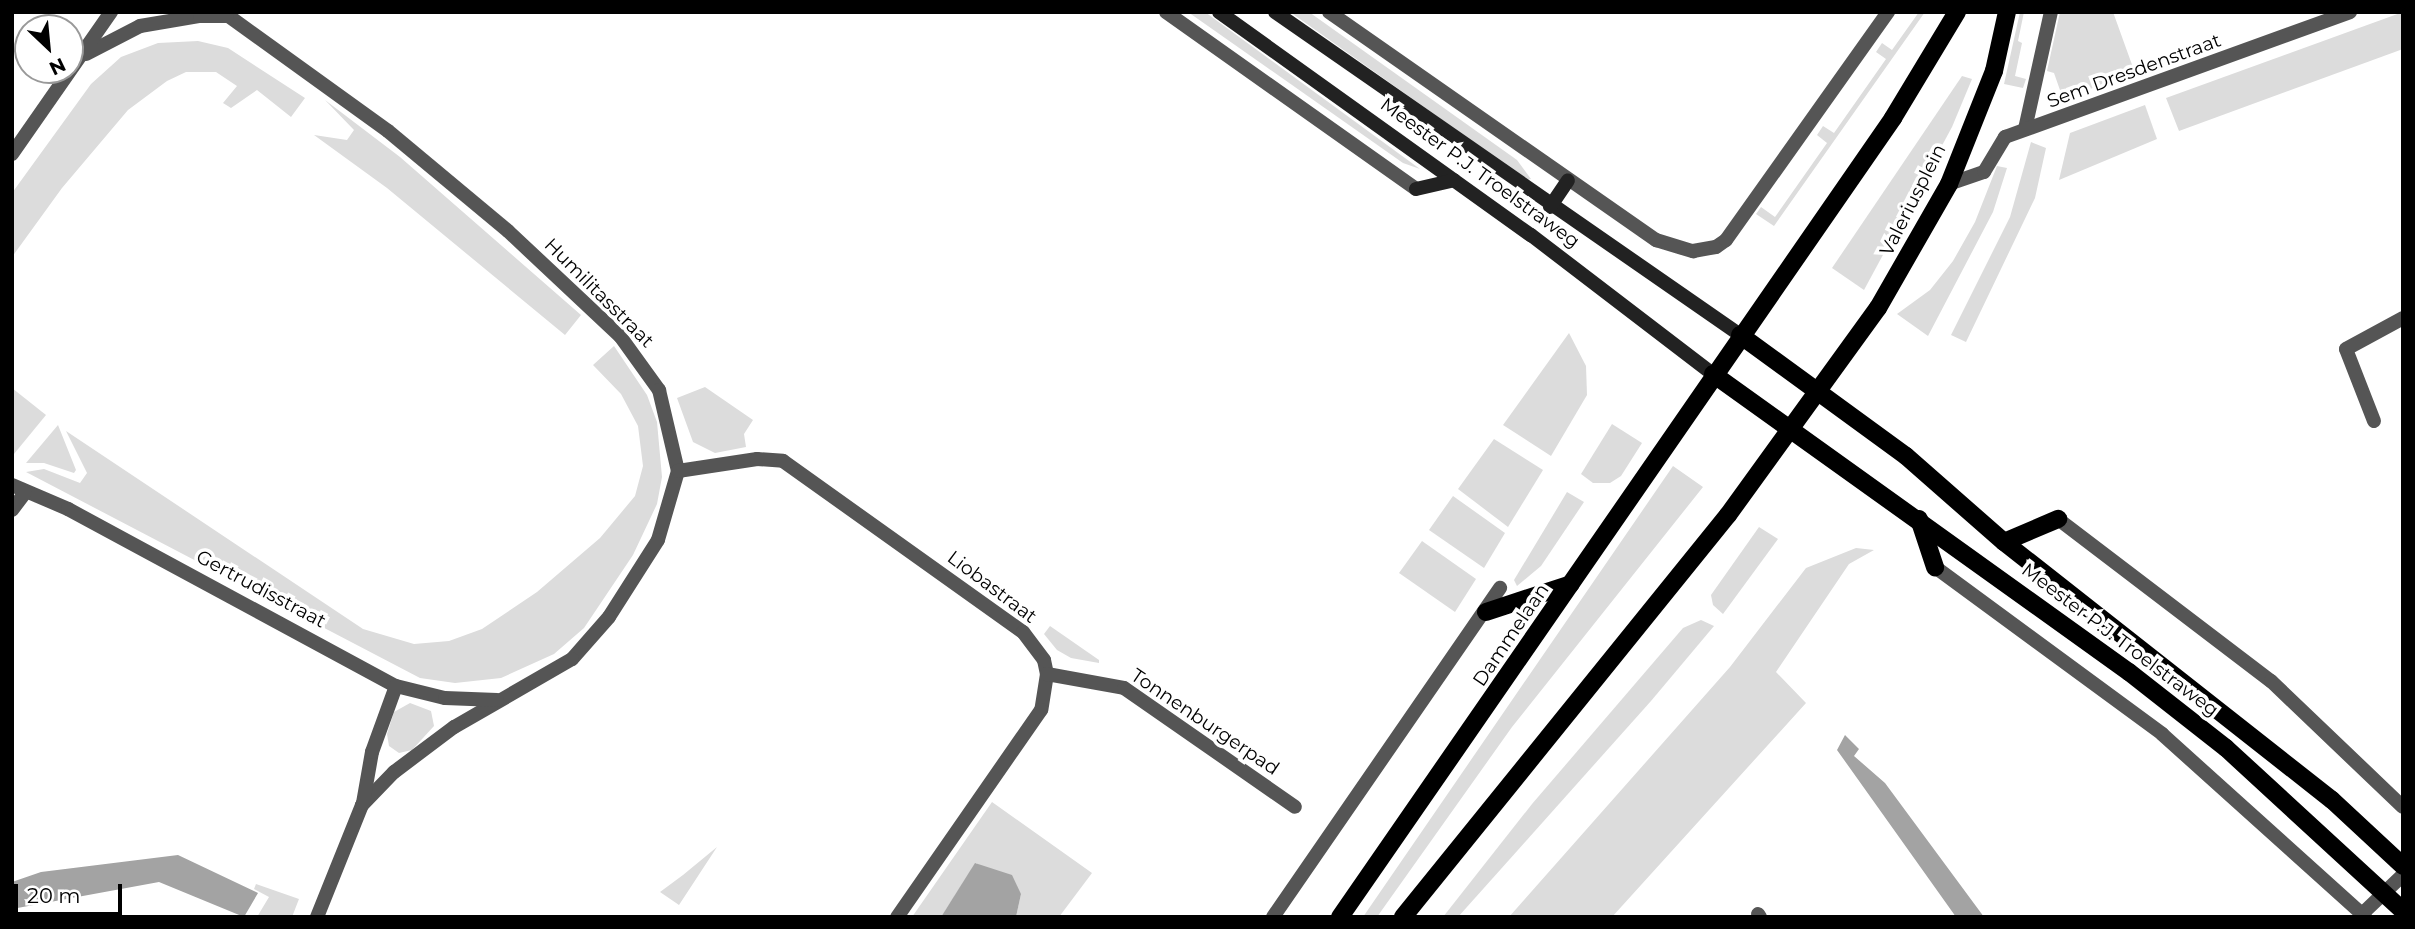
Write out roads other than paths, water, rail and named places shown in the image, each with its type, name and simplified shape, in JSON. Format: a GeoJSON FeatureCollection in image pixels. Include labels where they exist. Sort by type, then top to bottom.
{"type":"FeatureCollection","features":[{"type":"Feature","properties":{"kind":"main road","name":"Meester P.J. Troelstraweg"},"geometry":{"type":"LineString","coordinates":[[1219,12],[1454,180],[1713,374]]}},
{"type":"Feature","properties":{"kind":"main road","name":"Meester P.J. Troelstraweg"},"geometry":{"type":"LineString","coordinates":[[1275,12],[1550,207],[1740,335]]}},
{"type":"Feature","properties":{"kind":"main road"},"geometry":{"type":"LineString","coordinates":[[1403,917],[1728,514],[1790,429],[1713,374],[1893,118],[1957,12]]}},
{"type":"Feature","properties":{"kind":"main road","name":"Valeriusplein"},"geometry":{"type":"LineString","coordinates":[[1790,429],[1878,308],[1949,184],[1994,71],[2007,12]]}},
{"type":"Feature","properties":{"kind":"main road"},"geometry":{"type":"LineString","coordinates":[[1416,189],[1454,180]]}},
{"type":"Feature","properties":{"kind":"main road"},"geometry":{"type":"LineString","coordinates":[[1550,207],[1569,180]]}},
{"type":"Feature","properties":{"kind":"main road"},"geometry":{"type":"LineString","coordinates":[[1740,335],[1819,388]]}},
{"type":"Feature","properties":{"kind":"main road","name":"Dammelaan"},"geometry":{"type":"LineString","coordinates":[[1340,917],[1713,374]]}},
{"type":"Feature","properties":{"kind":"main road","name":"Meester P.J. Troelstraweg"},"geometry":{"type":"LineString","coordinates":[[1819,388],[2004,542],[2322,791],[2403,866]]}},
{"type":"Feature","properties":{"kind":"main road","name":"Meester P.J. Troelstraweg"},"geometry":{"type":"LineString","coordinates":[[1790,429],[1919,519],[2226,748],[2403,911]]}},
{"type":"Feature","properties":{"kind":"main road"},"geometry":{"type":"LineString","coordinates":[[1919,519],[1935,567]]}},
{"type":"Feature","properties":{"kind":"main road"},"geometry":{"type":"LineString","coordinates":[[2004,542],[2058,519]]}},
{"type":"Feature","properties":{"kind":"main road"},"geometry":{"type":"LineString","coordinates":[[1486,612],[1571,584]]}},
{"type":"Feature","properties":{"kind":"street"},"geometry":{"type":"LineString","coordinates":[[84,53],[111,12]]}},
{"type":"Feature","properties":{"kind":"street"},"geometry":{"type":"LineString","coordinates":[[1166,12],[1416,189]]}},
{"type":"Feature","properties":{"kind":"street"},"geometry":{"type":"LineString","coordinates":[[1329,12],[1656,240],[1679,250],[1716,247],[1734,230],[1888,12]]}},
{"type":"Feature","properties":{"kind":"street"},"geometry":{"type":"LineString","coordinates":[[2025,129],[2051,12]]}},
{"type":"Feature","properties":{"kind":"street","name":"Sem Dresdenstraat"},"geometry":{"type":"LineString","coordinates":[[1949,184],[1984,172],[2001,140],[2025,129],[2350,12]]}},
{"type":"Feature","properties":{"kind":"street"},"geometry":{"type":"LineString","coordinates":[[84,55],[140,26],[225,14]]}},
{"type":"Feature","properties":{"kind":"street","name":"Humilitasstraat"},"geometry":{"type":"LineString","coordinates":[[225,14],[388,131],[508,232],[620,336],[659,390],[678,471],[658,540],[609,617],[572,659],[499,700],[403,765],[362,805]]}},
{"type":"Feature","properties":{"kind":"street"},"geometry":{"type":"LineString","coordinates":[[12,154],[62,84]]}},
{"type":"Feature","properties":{"kind":"street"},"geometry":{"type":"LineString","coordinates":[[2374,421],[2346,349],[2403,318]]}},
{"type":"Feature","properties":{"kind":"street","name":"Liobastraat"},"geometry":{"type":"LineString","coordinates":[[678,471],[757,459],[794,467],[1023,632],[1037,647],[1047,674]]}},
{"type":"Feature","properties":{"kind":"street"},"geometry":{"type":"LineString","coordinates":[[12,510],[19,489]]}},
{"type":"Feature","properties":{"kind":"street","name":"Gertrudisstraat"},"geometry":{"type":"LineString","coordinates":[[19,489],[68,509],[396,686],[445,698],[499,700]]}},
{"type":"Feature","properties":{"kind":"street"},"geometry":{"type":"LineString","coordinates":[[2058,519],[2271,681],[2403,807]]}},
{"type":"Feature","properties":{"kind":"street"},"geometry":{"type":"LineString","coordinates":[[1935,567],[2162,734],[2364,915],[2403,875]]}},
{"type":"Feature","properties":{"kind":"street","name":"Dammelaan"},"geometry":{"type":"LineString","coordinates":[[1273,917],[1500,589]]}},
{"type":"Feature","properties":{"kind":"street"},"geometry":{"type":"LineString","coordinates":[[897,917],[1041,710],[1047,674]]}},
{"type":"Feature","properties":{"kind":"street","name":"Tonnenburgerpad"},"geometry":{"type":"LineString","coordinates":[[1047,674],[1124,688],[1295,807]]}},
{"type":"Feature","properties":{"kind":"street","name":"Humilitasstraat"},"geometry":{"type":"LineString","coordinates":[[317,917],[362,805],[372,752],[396,686]]}}]}
